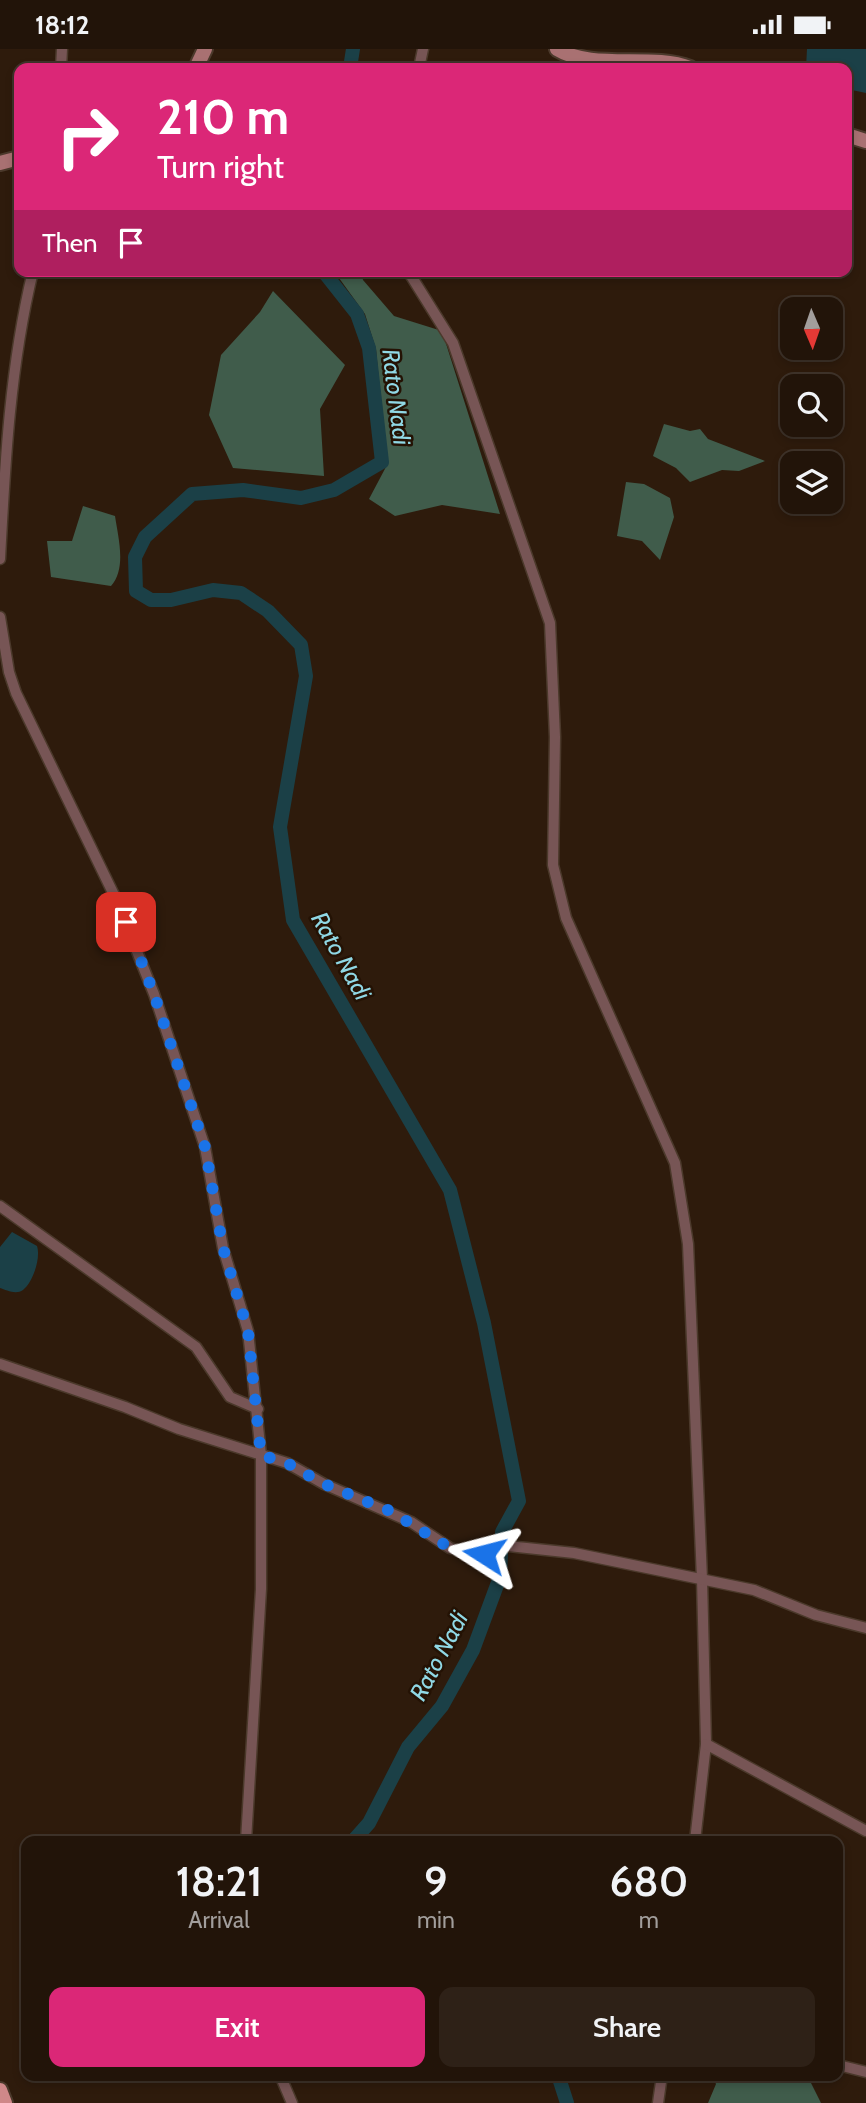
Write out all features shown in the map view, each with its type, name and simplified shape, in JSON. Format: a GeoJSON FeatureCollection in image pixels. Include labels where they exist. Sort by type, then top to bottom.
{"type":"FeatureCollection","features":[{"type":"Feature","properties":{"kind":"main road"},"geometry":{"type":"LineString","coordinates":[[0,2090],[5,2103]]}},
{"type":"Feature","properties":{"kind":"street"},"geometry":{"type":"LineString","coordinates":[[557,49],[589,57],[637,55],[668,63]]}},
{"type":"Feature","properties":{"kind":"street"},"geometry":{"type":"LineString","coordinates":[[0,559],[10,398],[32,277]]}},
{"type":"Feature","properties":{"kind":"street"},"geometry":{"type":"LineString","coordinates":[[412,277],[453,343],[550,623],[555,737],[553,865],[566,918],[675,1163],[688,1244],[702,1579],[706,1744],[696,1836]]}},
{"type":"Feature","properties":{"kind":"street"},"geometry":{"type":"LineString","coordinates":[[0,617],[9,672],[16,693],[136,946],[205,1147],[223,1248],[248,1331],[261,1455],[261,1589],[247,1836]]}},
{"type":"Feature","properties":{"kind":"street"},"geometry":{"type":"LineString","coordinates":[[0,1206],[196,1347],[226,1393],[258,1409]]}},
{"type":"Feature","properties":{"kind":"street"},"geometry":{"type":"LineString","coordinates":[[0,1364],[125,1407],[179,1429],[287,1463],[324,1484],[400,1517],[450,1548],[479,1556],[490,1544],[574,1553],[754,1590],[816,1615],[866,1628]]}},
{"type":"Feature","properties":{"kind":"street"},"geometry":{"type":"LineString","coordinates":[[706,1744],[866,1831]]}},
{"type":"Feature","properties":{"kind":"street"},"geometry":{"type":"LineString","coordinates":[[843,2066],[866,2072]]}},
{"type":"Feature","properties":{"kind":"street"},"geometry":{"type":"LineString","coordinates":[[282,2081],[292,2103]]}},
{"type":"Feature","properties":{"kind":"street"},"geometry":{"type":"LineString","coordinates":[[658,2103],[661,2081]]}},
{"type":"Feature","properties":{"kind":"green space"},"geometry":{"type":"Polygon","coordinates":[[[338,277],[362,277],[394,316],[442,331],[500,514],[442,505],[395,516],[369,499],[387,465],[376,349],[365,314],[338,277]]]}},
{"type":"Feature","properties":{"kind":"green space"},"geometry":{"type":"Polygon","coordinates":[[[273,291],[345,365],[320,409],[324,476],[233,468],[209,415],[221,355],[260,312],[273,291]]]}},
{"type":"Feature","properties":{"kind":"green space"},"geometry":{"type":"Polygon","coordinates":[[[664,424],[690,431],[700,429],[708,439],[765,461],[739,471],[722,470],[690,482],[676,468],[653,456],[664,424]]]}},
{"type":"Feature","properties":{"kind":"green space"},"geometry":{"type":"Polygon","coordinates":[[[626,482],[644,484],[670,498],[674,517],[660,560],[642,541],[617,536],[626,482]]]}},
{"type":"Feature","properties":{"kind":"green space"},"geometry":{"type":"Polygon","coordinates":[[[83,506],[115,516],[120,561],[116,579],[111,586],[51,577],[47,541],[72,541],[83,506]]]}},
{"type":"Feature","properties":{"kind":"green space"},"geometry":{"type":"Polygon","coordinates":[[[714,2081],[811,2083],[821,2103],[708,2103],[716,2084],[714,2081]]]}},
{"type":"Feature","properties":{"kind":"water"},"geometry":{"type":"Polygon","coordinates":[[[807,49],[866,49],[866,93],[852,90],[852,63],[806,63],[807,49]]]}},
{"type":"Feature","properties":{"kind":"water"},"geometry":{"type":"Polygon","coordinates":[[[12,1232],[37,1246],[38,1251],[33,1276],[23,1290],[17,1292],[0,1288],[0,1247],[12,1232]]]}},
{"type":"Feature","properties":{"kind":"waterway","name":"Rato Nadi"},"geometry":{"type":"LineString","coordinates":[[351,63],[353,49]]}},
{"type":"Feature","properties":{"kind":"waterway","name":"Rato Nadi"},"geometry":{"type":"LineString","coordinates":[[328,277],[357,314],[369,348],[382,462],[334,490],[301,498],[243,490],[192,494],[145,537],[135,557],[136,591],[151,600],[171,600],[213,590],[241,593],[268,611],[301,645],[306,676],[280,827],[293,920],[450,1190],[484,1323],[519,1501],[502,1532],[500,1577],[473,1650],[442,1706],[408,1747],[369,1823],[357,1836]]}},
{"type":"Feature","properties":{"kind":"waterway","name":"Rato Nadi"},"geometry":{"type":"LineString","coordinates":[[560,2081],[567,2103]]}},
{"type":"Feature","properties":{"kind":"route"},"geometry":{"type":"LineString","coordinates":[[126,922],[154,994],[205,1147],[223,1248],[248,1331],[261,1455],[287,1463],[324,1484],[390,1511],[450,1548],[479,1556],[484,1554]]}}]}
